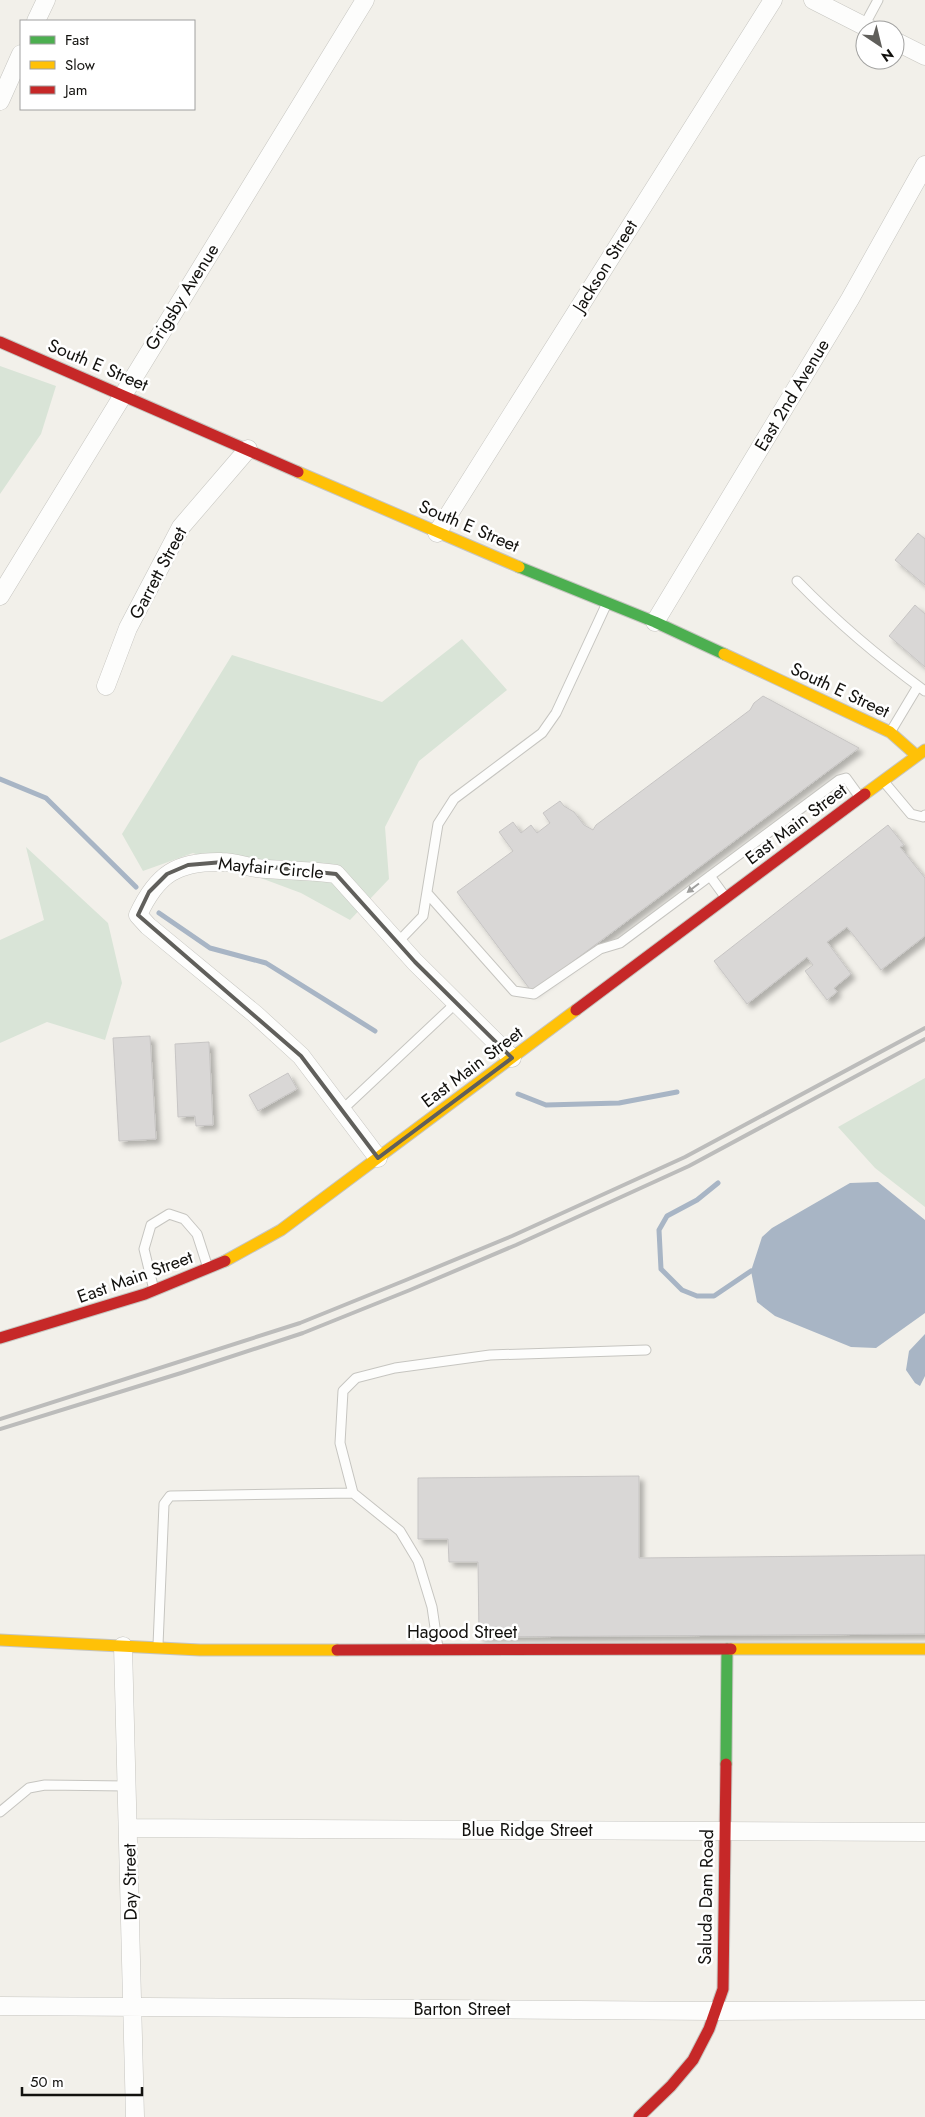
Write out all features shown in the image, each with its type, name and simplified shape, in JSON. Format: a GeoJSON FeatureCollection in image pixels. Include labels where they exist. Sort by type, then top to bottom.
{"type":"FeatureCollection","features":[{"type":"Feature","properties":{"kind":"street"},"geometry":{"type":"LineString","coordinates":[[36,20],[46,0]]}},
{"type":"Feature","properties":{"kind":"street","name":"Grigsby Avenue"},"geometry":{"type":"LineString","coordinates":[[0,596],[365,0]]}},
{"type":"Feature","properties":{"kind":"street","name":"Jackson Street"},"geometry":{"type":"LineString","coordinates":[[437,533],[773,0]]}},
{"type":"Feature","properties":{"kind":"street"},"geometry":{"type":"LineString","coordinates":[[813,0],[855,21]]}},
{"type":"Feature","properties":{"kind":"street"},"geometry":{"type":"LineString","coordinates":[[905,46],[925,56]]}},
{"type":"Feature","properties":{"kind":"street"},"geometry":{"type":"LineString","coordinates":[[0,101],[20,56]]}},
{"type":"Feature","properties":{"kind":"street","name":"East 2nd Avenue"},"geometry":{"type":"LineString","coordinates":[[655,622],[850,299],[925,165]]}},
{"type":"Feature","properties":{"kind":"street","name":"South E Street"},"geometry":{"type":"LineString","coordinates":[[0,342],[437,533],[655,622],[890,732],[921,753]]}},
{"type":"Feature","properties":{"kind":"street","name":"Garrett Street"},"geometry":{"type":"LineString","coordinates":[[106,686],[128,628],[181,527],[248,449]]}},
{"type":"Feature","properties":{"kind":"street","name":"East Main Street"},"geometry":{"type":"LineString","coordinates":[[0,1338],[90,1313],[154,1291],[256,1246],[281,1230],[921,753]]}},
{"type":"Feature","properties":{"kind":"street","name":"Mayfair Circle"},"geometry":{"type":"LineString","coordinates":[[378,1158],[301,1056],[255,1014],[148,926],[138,914],[149,892],[167,874],[188,865],[223,862],[256,868],[318,871],[336,874],[456,1003],[512,1058]]}},
{"type":"Feature","properties":{"kind":"street","name":"Hagood Street"},"geometry":{"type":"LineString","coordinates":[[0,1640],[200,1650],[925,1649]]}},
{"type":"Feature","properties":{"kind":"street","name":"Day Street"},"geometry":{"type":"LineString","coordinates":[[123,1646],[132,1938],[131,2007],[135,2117]]}},
{"type":"Feature","properties":{"kind":"street","name":"Saluda Dam Road"},"geometry":{"type":"LineString","coordinates":[[639,2117],[662,2095],[698,2051],[716,2011],[723,1989],[726,1650]]}},
{"type":"Feature","properties":{"kind":"street","name":"Blue Ridge Street"},"geometry":{"type":"LineString","coordinates":[[129,1828],[925,1832]]}},
{"type":"Feature","properties":{"kind":"street","name":"Barton Street"},"geometry":{"type":"LineString","coordinates":[[0,2006],[716,2011],[925,2010]]}},
{"type":"Feature","properties":{"kind":"lane"},"geometry":{"type":"LineString","coordinates":[[871,20],[878,0]]}},
{"type":"Feature","properties":{"kind":"lane"},"geometry":{"type":"LineString","coordinates":[[797,581],[834,620],[877,656],[921,688],[890,732]]}},
{"type":"Feature","properties":{"kind":"lane"},"geometry":{"type":"LineString","coordinates":[[398,942],[423,916],[438,824],[454,799],[542,733],[556,713],[607,603]]}},
{"type":"Feature","properties":{"kind":"lane"},"geometry":{"type":"LineString","coordinates":[[426,893],[514,991],[534,994],[600,949],[620,943],[839,780],[846,778],[861,798]]}},
{"type":"Feature","properties":{"kind":"lane"},"geometry":{"type":"LineString","coordinates":[[883,781],[911,814],[923,817],[925,815]]}},
{"type":"Feature","properties":{"kind":"lane"},"geometry":{"type":"LineString","coordinates":[[710,876],[726,898]]}},
{"type":"Feature","properties":{"kind":"lane"},"geometry":{"type":"LineString","coordinates":[[342,1110],[456,1003]]}},
{"type":"Feature","properties":{"kind":"lane"},"geometry":{"type":"LineString","coordinates":[[154,1291],[144,1249],[151,1225],[169,1214],[184,1219],[197,1234],[208,1268]]}},
{"type":"Feature","properties":{"kind":"lane"},"geometry":{"type":"LineString","coordinates":[[438,1650],[432,1607],[418,1561],[400,1531],[353,1493],[340,1443],[343,1391],[356,1378],[395,1368],[490,1355],[646,1350]]}},
{"type":"Feature","properties":{"kind":"lane"},"geometry":{"type":"LineString","coordinates":[[158,1648],[164,1504],[170,1496],[353,1493]]}},
{"type":"Feature","properties":{"kind":"lane"},"geometry":{"type":"LineString","coordinates":[[0,1812],[29,1788],[45,1785],[126,1786]]}},
{"type":"Feature","properties":{"kind":"highlighted area"},"geometry":{"type":"Polygon","coordinates":[[[223,862],[336,874],[415,962],[512,1058],[378,1158],[301,1056],[138,915],[149,892],[167,874],[188,865],[223,862]]]}},
{"type":"Feature","properties":{"kind":"shaded area"},"geometry":{"type":"Polygon","coordinates":[[[0,366],[56,386],[41,434],[0,494],[0,366]]]}},
{"type":"Feature","properties":{"kind":"shaded area"},"geometry":{"type":"Polygon","coordinates":[[[462,639],[507,690],[419,761],[385,827],[389,879],[350,920],[301,893],[193,853],[143,871],[122,834],[232,655],[382,702],[462,639]]]}},
{"type":"Feature","properties":{"kind":"shaded area"},"geometry":{"type":"Polygon","coordinates":[[[26,847],[108,923],[122,983],[105,1040],[47,1022],[0,1043],[0,940],[44,920],[26,847]]]}},
{"type":"Feature","properties":{"kind":"shaded area"},"geometry":{"type":"Polygon","coordinates":[[[925,1078],[925,1207],[875,1168],[838,1127],[925,1078]]]}},
{"type":"Feature","properties":{"kind":"water"},"geometry":{"type":"Polygon","coordinates":[[[878,1182],[925,1220],[925,1313],[876,1348],[851,1347],[775,1316],[757,1302],[751,1271],[762,1237],[772,1228],[850,1183],[878,1182]]]}},
{"type":"Feature","properties":{"kind":"water"},"geometry":{"type":"Polygon","coordinates":[[[925,1334],[925,1376],[920,1386],[915,1383],[906,1370],[909,1351],[925,1334]]]}},
{"type":"Feature","properties":{"kind":"building"},"geometry":{"type":"Polygon","coordinates":[[[918,533],[925,539],[925,585],[895,560],[918,533]]]}},
{"type":"Feature","properties":{"kind":"building"},"geometry":{"type":"Polygon","coordinates":[[[915,605],[925,614],[925,667],[889,636],[915,605]]]}},
{"type":"Feature","properties":{"kind":"building"},"geometry":{"type":"Polygon","coordinates":[[[763,696],[859,748],[532,992],[457,892],[513,851],[499,832],[513,822],[521,833],[531,825],[537,833],[550,823],[543,813],[560,801],[574,812],[584,825],[593,830],[596,825],[750,710],[754,703],[763,696]]]}},
{"type":"Feature","properties":{"kind":"building"},"geometry":{"type":"Polygon","coordinates":[[[888,825],[904,845],[900,847],[925,878],[925,936],[881,970],[847,927],[827,942],[851,974],[834,988],[837,992],[827,1000],[805,971],[813,965],[807,957],[747,1004],[714,961],[888,825]]]}},
{"type":"Feature","properties":{"kind":"building"},"geometry":{"type":"Polygon","coordinates":[[[150,1036],[156,1139],[119,1141],[113,1038],[150,1036]]]}},
{"type":"Feature","properties":{"kind":"building"},"geometry":{"type":"Polygon","coordinates":[[[209,1042],[213,1125],[196,1126],[195,1116],[178,1117],[175,1044],[209,1042]]]}},
{"type":"Feature","properties":{"kind":"building"},"geometry":{"type":"Polygon","coordinates":[[[288,1073],[297,1089],[258,1111],[249,1095],[288,1073]]]}},
{"type":"Feature","properties":{"kind":"building"},"geometry":{"type":"Polygon","coordinates":[[[639,1476],[639,1558],[925,1555],[925,1634],[479,1637],[478,1562],[449,1562],[448,1539],[418,1539],[418,1478],[639,1476]]]}},
{"type":"Feature","properties":{"kind":"waterway"},"geometry":{"type":"LineString","coordinates":[[0,779],[46,798],[136,887]]}},
{"type":"Feature","properties":{"kind":"waterway"},"geometry":{"type":"LineString","coordinates":[[159,913],[210,948],[266,963],[375,1031]]}},
{"type":"Feature","properties":{"kind":"waterway"},"geometry":{"type":"LineString","coordinates":[[518,1094],[546,1105],[619,1103],[677,1092]]}},
{"type":"Feature","properties":{"kind":"waterway"},"geometry":{"type":"LineString","coordinates":[[718,1183],[697,1200],[667,1216],[659,1230],[661,1269],[682,1290],[697,1296],[714,1296],[751,1271]]}},
{"type":"Feature","properties":{"kind":"railway"},"geometry":{"type":"LineString","coordinates":[[0,1419],[300,1323],[512,1236],[685,1157],[925,1028]]}},
{"type":"Feature","properties":{"kind":"railway"},"geometry":{"type":"LineString","coordinates":[[0,1429],[303,1333],[410,1290],[516,1245],[689,1166],[925,1039]]}},
{"type":"Feature","properties":{"kind":"traffic: fast"},"geometry":{"type":"LineString","coordinates":[[519,567],[655,622],[724,654]]}},
{"type":"Feature","properties":{"kind":"traffic: fast"},"geometry":{"type":"LineString","coordinates":[[726,1764],[727,1649]]}},
{"type":"Feature","properties":{"kind":"traffic: slow"},"geometry":{"type":"LineString","coordinates":[[298,472],[519,567]]}},
{"type":"Feature","properties":{"kind":"traffic: slow"},"geometry":{"type":"LineString","coordinates":[[724,654],[890,732],[917,756]]}},
{"type":"Feature","properties":{"kind":"traffic: slow"},"geometry":{"type":"LineString","coordinates":[[865,794],[925,750]]}},
{"type":"Feature","properties":{"kind":"traffic: slow"},"geometry":{"type":"LineString","coordinates":[[225,1261],[281,1230],[576,1010]]}},
{"type":"Feature","properties":{"kind":"traffic: slow"},"geometry":{"type":"LineString","coordinates":[[0,1640],[200,1650],[337,1650]]}},
{"type":"Feature","properties":{"kind":"traffic: slow"},"geometry":{"type":"LineString","coordinates":[[731,1649],[925,1649]]}},
{"type":"Feature","properties":{"kind":"traffic: jam"},"geometry":{"type":"LineString","coordinates":[[0,342],[298,472]]}},
{"type":"Feature","properties":{"kind":"traffic: jam"},"geometry":{"type":"LineString","coordinates":[[576,1010],[865,794]]}},
{"type":"Feature","properties":{"kind":"traffic: jam"},"geometry":{"type":"LineString","coordinates":[[0,1338],[145,1294],[225,1261]]}},
{"type":"Feature","properties":{"kind":"traffic: jam"},"geometry":{"type":"LineString","coordinates":[[337,1650],[731,1649]]}},
{"type":"Feature","properties":{"kind":"traffic: jam"},"geometry":{"type":"LineString","coordinates":[[639,2117],[671,2086],[693,2060],[709,2029],[723,1989],[726,1764]]}}]}
